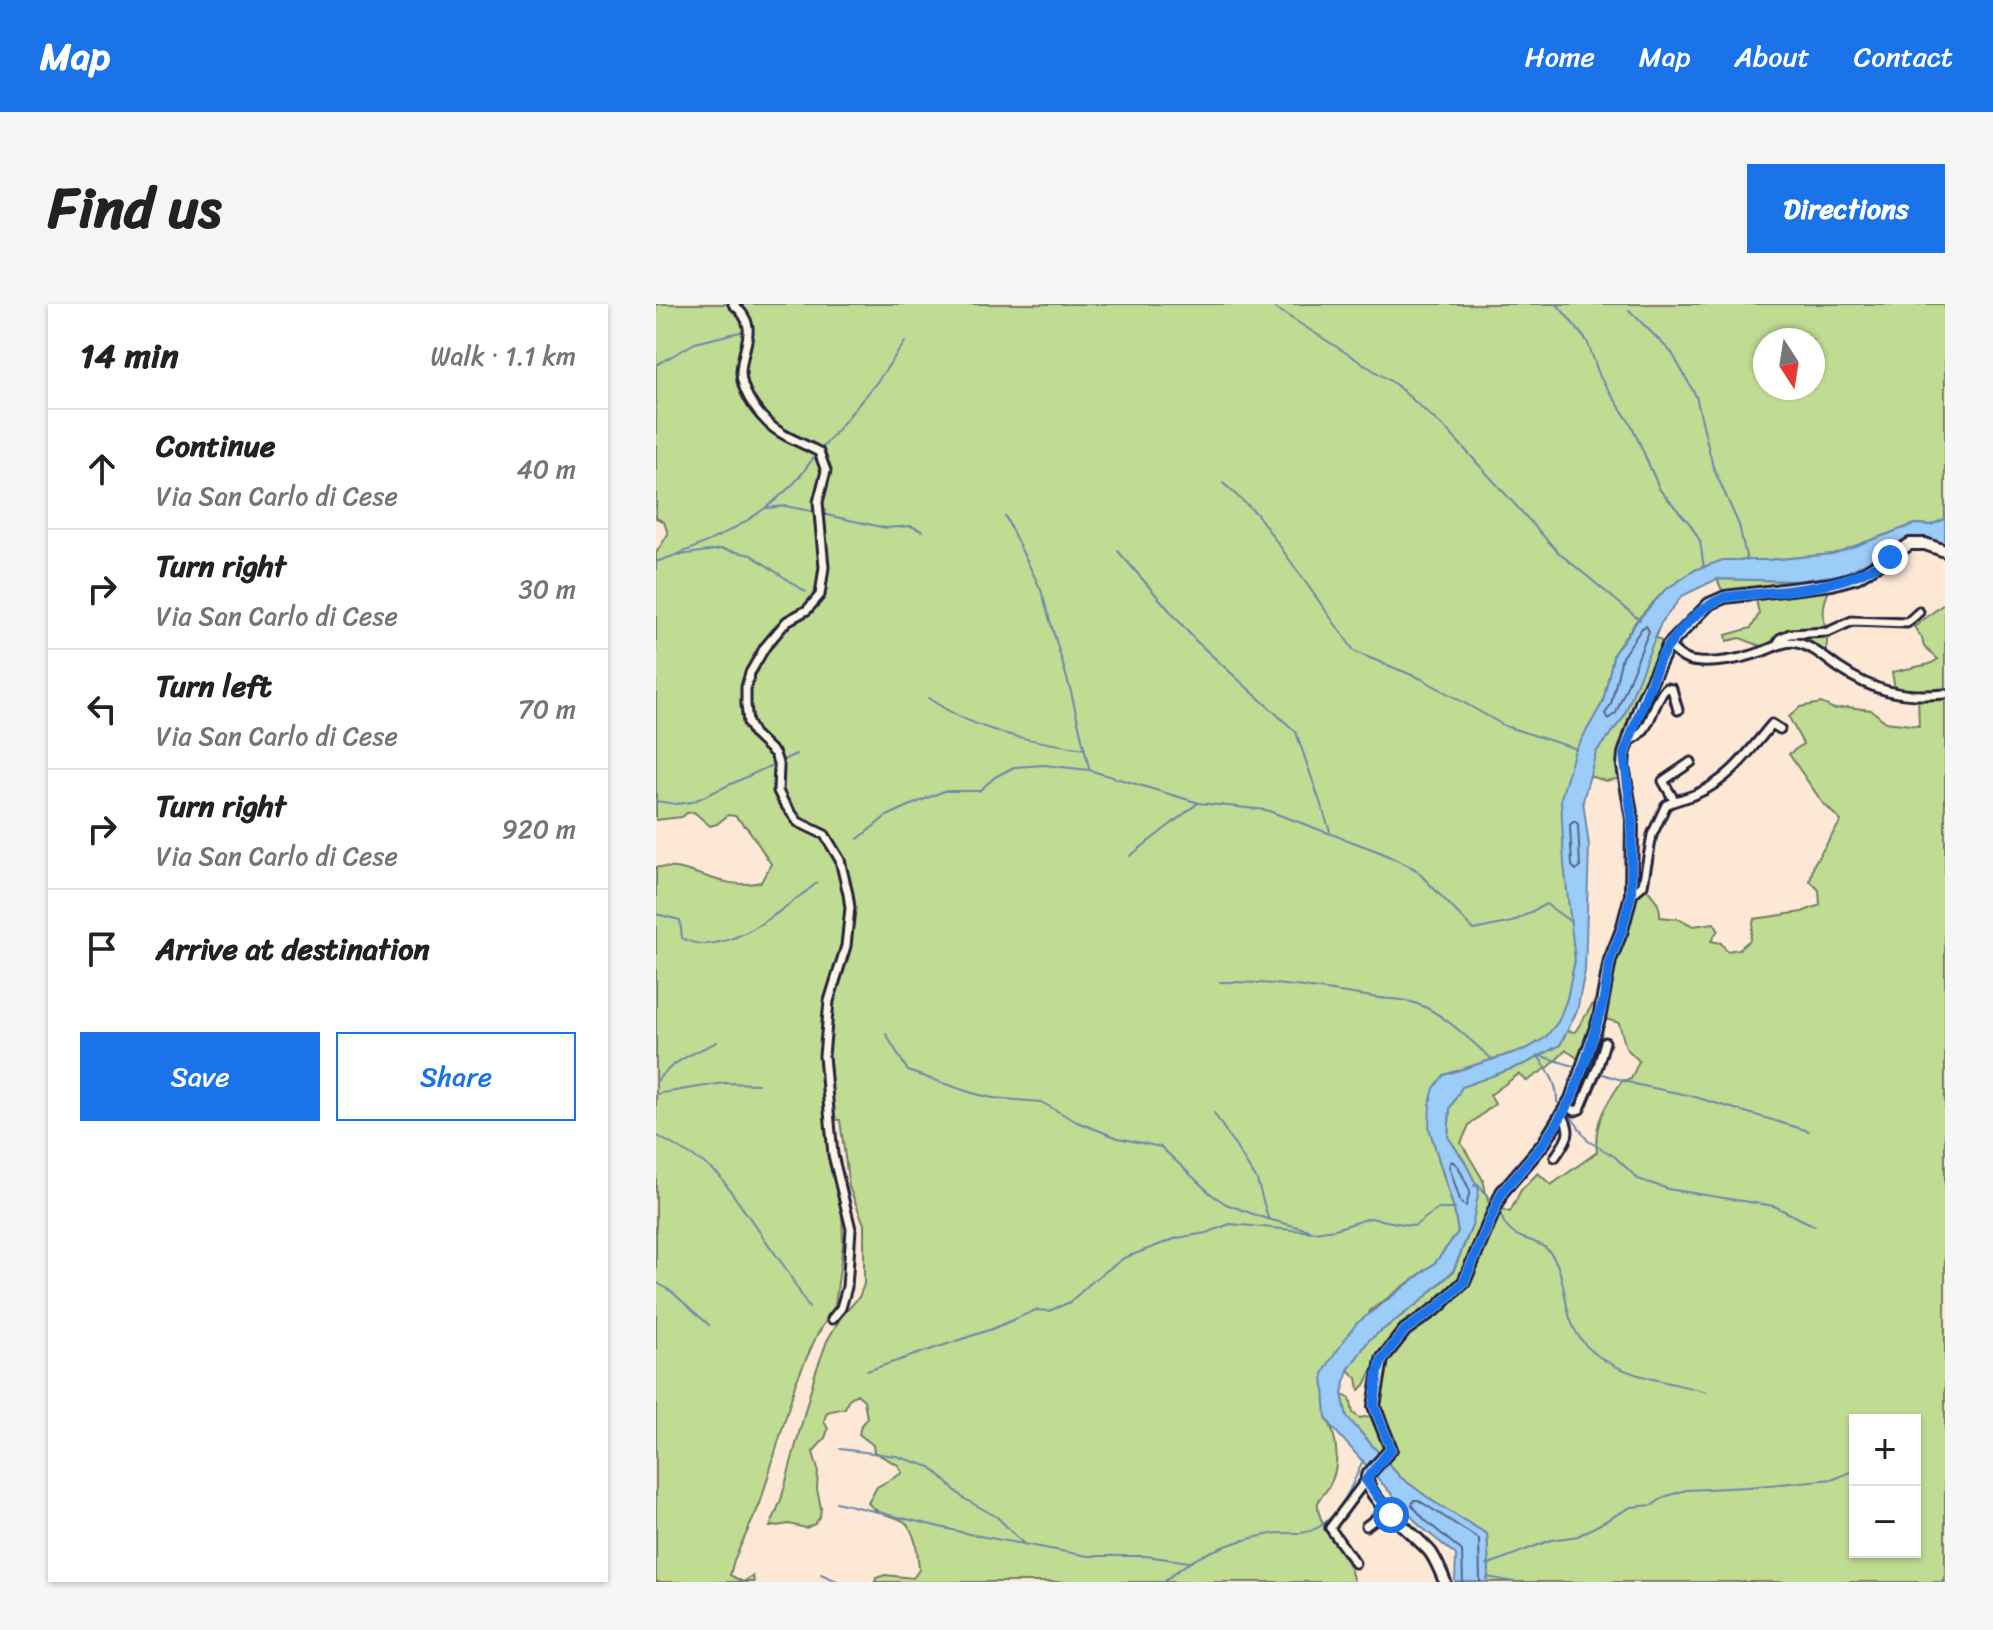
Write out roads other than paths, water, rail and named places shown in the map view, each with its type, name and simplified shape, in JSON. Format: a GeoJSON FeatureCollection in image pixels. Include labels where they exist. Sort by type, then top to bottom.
{"type":"FeatureCollection","features":[{"type":"Feature","properties":{"kind":"street"},"geometry":{"type":"LineString","coordinates":[[733,304],[744,313],[750,336],[741,374],[754,407],[768,424],[819,452],[826,471],[818,502],[824,567],[820,595],[807,610],[776,631],[756,661],[746,687],[748,723],[754,734],[775,754],[779,766],[778,791],[798,822],[825,835],[840,860],[850,908],[846,946],[829,1001],[824,1056],[833,1155],[851,1229],[847,1287],[841,1308],[832,1319]]}},
{"type":"Feature","properties":{"kind":"street"},"geometry":{"type":"LineString","coordinates":[[1355,1563],[1330,1528],[1391,1449],[1374,1406],[1382,1359],[1405,1330],[1438,1307],[1464,1282],[1502,1192],[1544,1143],[1564,1110],[1599,1019],[1610,960],[1631,895],[1632,819],[1623,766],[1624,754],[1644,694],[1669,645],[1709,604],[1725,597],[1832,584],[1857,577],[1910,544],[1925,544],[1945,551]]}},
{"type":"Feature","properties":{"kind":"street"},"geometry":{"type":"LineString","coordinates":[[1776,646],[1781,638],[1790,634],[1828,632],[1852,621],[1907,623],[1919,612]]}},
{"type":"Feature","properties":{"kind":"street"},"geometry":{"type":"LineString","coordinates":[[1669,645],[1689,660],[1706,661],[1750,656],[1796,642],[1809,647],[1852,677],[1896,695],[1918,697],[1945,694]]}},
{"type":"Feature","properties":{"kind":"street"},"geometry":{"type":"LineString","coordinates":[[1629,741],[1645,730],[1660,693],[1666,688],[1672,689],[1678,710]]}},
{"type":"Feature","properties":{"kind":"street"},"geometry":{"type":"LineString","coordinates":[[1631,895],[1643,885],[1650,844],[1659,815],[1666,805],[1695,795],[1723,777],[1738,765],[1772,724],[1780,729]]}},
{"type":"Feature","properties":{"kind":"street"},"geometry":{"type":"LineString","coordinates":[[1674,800],[1663,781],[1691,762]]}},
{"type":"Feature","properties":{"kind":"street"},"geometry":{"type":"LineString","coordinates":[[1564,1110],[1580,1109],[1605,1042]]}},
{"type":"Feature","properties":{"kind":"street"},"geometry":{"type":"LineString","coordinates":[[1555,1157],[1569,1132],[1564,1110]]}},
{"type":"Feature","properties":{"kind":"street"},"geometry":{"type":"LineString","coordinates":[[1366,1478],[1387,1510],[1429,1551],[1445,1582]]}},
{"type":"Feature","properties":{"kind":"street"},"geometry":{"type":"LineString","coordinates":[[1366,1526],[1387,1510]]}},
{"type":"Feature","properties":{"kind":"water"},"geometry":{"type":"Polygon","coordinates":[[[1945,519],[1945,544],[1915,537],[1844,574],[1797,581],[1717,579],[1682,596],[1661,623],[1623,718],[1596,752],[1583,801],[1589,846],[1585,971],[1577,1011],[1560,1045],[1527,1063],[1462,1087],[1450,1108],[1448,1137],[1479,1190],[1472,1226],[1453,1271],[1421,1301],[1369,1340],[1348,1370],[1342,1394],[1347,1417],[1400,1477],[1487,1534],[1487,1582],[1455,1582],[1456,1555],[1420,1526],[1326,1417],[1323,1374],[1356,1324],[1435,1263],[1458,1232],[1429,1128],[1434,1088],[1444,1075],[1528,1048],[1545,1038],[1558,1022],[1567,999],[1575,960],[1564,864],[1561,798],[1574,753],[1603,702],[1614,653],[1664,591],[1695,570],[1723,560],[1768,560],[1833,554],[1915,524],[1931,525],[1945,519]]]}},
{"type":"Feature","properties":{"kind":"waterway"},"geometry":{"type":"LineString","coordinates":[[1269,304],[1395,384],[1450,433],[1558,552],[1640,620]]}},
{"type":"Feature","properties":{"kind":"waterway"},"geometry":{"type":"LineString","coordinates":[[1557,304],[1587,341],[1600,377],[1632,426],[1660,490],[1690,524],[1700,541],[1704,568]]}},
{"type":"Feature","properties":{"kind":"waterway"},"geometry":{"type":"LineString","coordinates":[[1629,310],[1672,353],[1696,396],[1713,467],[1739,525],[1747,561]]}},
{"type":"Feature","properties":{"kind":"waterway"},"geometry":{"type":"LineString","coordinates":[[656,365],[695,343],[744,331]]}},
{"type":"Feature","properties":{"kind":"waterway"},"geometry":{"type":"LineString","coordinates":[[820,451],[877,382],[905,342]]}},
{"type":"Feature","properties":{"kind":"waterway"},"geometry":{"type":"LineString","coordinates":[[656,562],[711,540],[746,521],[795,482],[816,455]]}},
{"type":"Feature","properties":{"kind":"waterway"},"geometry":{"type":"LineString","coordinates":[[1223,483],[1257,514],[1355,652],[1422,679],[1505,726],[1577,749]]}},
{"type":"Feature","properties":{"kind":"waterway"},"geometry":{"type":"LineString","coordinates":[[767,508],[785,506],[816,512]]}},
{"type":"Feature","properties":{"kind":"waterway"},"geometry":{"type":"LineString","coordinates":[[822,514],[886,528],[911,526],[922,531]]}},
{"type":"Feature","properties":{"kind":"waterway"},"geometry":{"type":"LineString","coordinates":[[1005,516],[1041,590],[1071,692],[1089,768]]}},
{"type":"Feature","properties":{"kind":"waterway"},"geometry":{"type":"LineString","coordinates":[[680,555],[722,549],[751,555],[806,592]]}},
{"type":"Feature","properties":{"kind":"waterway"},"geometry":{"type":"LineString","coordinates":[[1118,551],[1196,641],[1296,732],[1330,831]]}},
{"type":"Feature","properties":{"kind":"waterway"},"geometry":{"type":"LineString","coordinates":[[928,698],[984,727],[1023,738],[1085,749]]}},
{"type":"Feature","properties":{"kind":"waterway"},"geometry":{"type":"LineString","coordinates":[[656,801],[676,804],[692,802],[796,754]]}},
{"type":"Feature","properties":{"kind":"waterway"},"geometry":{"type":"LineString","coordinates":[[858,839],[885,817],[944,791],[979,791],[995,777],[1014,767],[1044,765],[1089,770],[1199,803],[1266,810],[1380,852],[1415,869],[1474,930],[1512,922],[1546,904],[1571,922]]}},
{"type":"Feature","properties":{"kind":"waterway"},"geometry":{"type":"LineString","coordinates":[[1130,856],[1198,803]]}},
{"type":"Feature","properties":{"kind":"waterway"},"geometry":{"type":"LineString","coordinates":[[656,914],[680,920],[682,938],[699,944],[716,943],[753,928],[817,883]]}},
{"type":"Feature","properties":{"kind":"waterway"},"geometry":{"type":"LineString","coordinates":[[1220,982],[1296,986],[1412,1002],[1443,1018],[1493,1060]]}},
{"type":"Feature","properties":{"kind":"waterway"},"geometry":{"type":"LineString","coordinates":[[886,1034],[908,1071],[993,1098],[1041,1102],[1077,1122],[1118,1138],[1161,1147],[1226,1204],[1309,1230]]}},
{"type":"Feature","properties":{"kind":"waterway"},"geometry":{"type":"LineString","coordinates":[[656,1082],[676,1063],[717,1042]]}},
{"type":"Feature","properties":{"kind":"waterway"},"geometry":{"type":"LineString","coordinates":[[1538,1055],[1551,1077],[1557,1102],[1561,1105]]}},
{"type":"Feature","properties":{"kind":"waterway"},"geometry":{"type":"LineString","coordinates":[[1541,1056],[1577,1067]]}},
{"type":"Feature","properties":{"kind":"waterway"},"geometry":{"type":"LineString","coordinates":[[1599,1073],[1688,1095],[1809,1131]]}},
{"type":"Feature","properties":{"kind":"waterway"},"geometry":{"type":"LineString","coordinates":[[656,1094],[724,1083],[758,1084]]}},
{"type":"Feature","properties":{"kind":"waterway"},"geometry":{"type":"LineString","coordinates":[[1568,1112],[1588,1141],[1614,1156],[1638,1179],[1668,1189],[1774,1206],[1815,1226]]}},
{"type":"Feature","properties":{"kind":"waterway"},"geometry":{"type":"LineString","coordinates":[[1214,1113],[1257,1180],[1268,1218]]}},
{"type":"Feature","properties":{"kind":"waterway"},"geometry":{"type":"LineString","coordinates":[[656,1135],[719,1175],[786,1269],[809,1308]]}},
{"type":"Feature","properties":{"kind":"waterway"},"geometry":{"type":"LineString","coordinates":[[1474,1186],[1477,1183],[1493,1202]]}},
{"type":"Feature","properties":{"kind":"waterway"},"geometry":{"type":"LineString","coordinates":[[867,1371],[992,1329],[1036,1310],[1049,1311],[1070,1302],[1124,1258],[1177,1238],[1206,1233],[1230,1224],[1314,1232],[1370,1218],[1414,1226],[1438,1209],[1455,1209]]}},
{"type":"Feature","properties":{"kind":"waterway"},"geometry":{"type":"LineString","coordinates":[[1499,1211],[1511,1232],[1549,1251],[1561,1276],[1571,1321],[1580,1339],[1594,1353],[1628,1372],[1707,1392]]}},
{"type":"Feature","properties":{"kind":"waterway"},"geometry":{"type":"LineString","coordinates":[[656,1282],[709,1325]]}},
{"type":"Feature","properties":{"kind":"waterway"},"geometry":{"type":"LineString","coordinates":[[840,1449],[896,1456],[931,1467],[963,1498],[997,1517],[1024,1544]]}},
{"type":"Feature","properties":{"kind":"waterway"},"geometry":{"type":"LineString","coordinates":[[1164,1582],[1187,1564],[1228,1545],[1271,1534],[1301,1533],[1319,1527],[1340,1506],[1363,1460]]}},
{"type":"Feature","properties":{"kind":"waterway"},"geometry":{"type":"LineString","coordinates":[[1487,1565],[1551,1540],[1578,1536],[1631,1507],[1653,1505],[1664,1497],[1686,1490],[1834,1479],[1849,1473]]}},
{"type":"Feature","properties":{"kind":"waterway"},"geometry":{"type":"LineString","coordinates":[[836,1502],[969,1534],[1088,1556],[1146,1556],[1189,1562]]}},
{"type":"Feature","properties":{"kind":"waterway"},"geometry":{"type":"LineString","coordinates":[[821,1574],[839,1582]]}},
{"type":"Feature","properties":{"kind":"waterway"},"geometry":{"type":"LineString","coordinates":[[1487,1577],[1514,1582]]}},
{"type":"Feature","properties":{"kind":"waterway"},"geometry":{"type":"LineString","coordinates":[[1940,1582],[1945,1579]]}}]}
